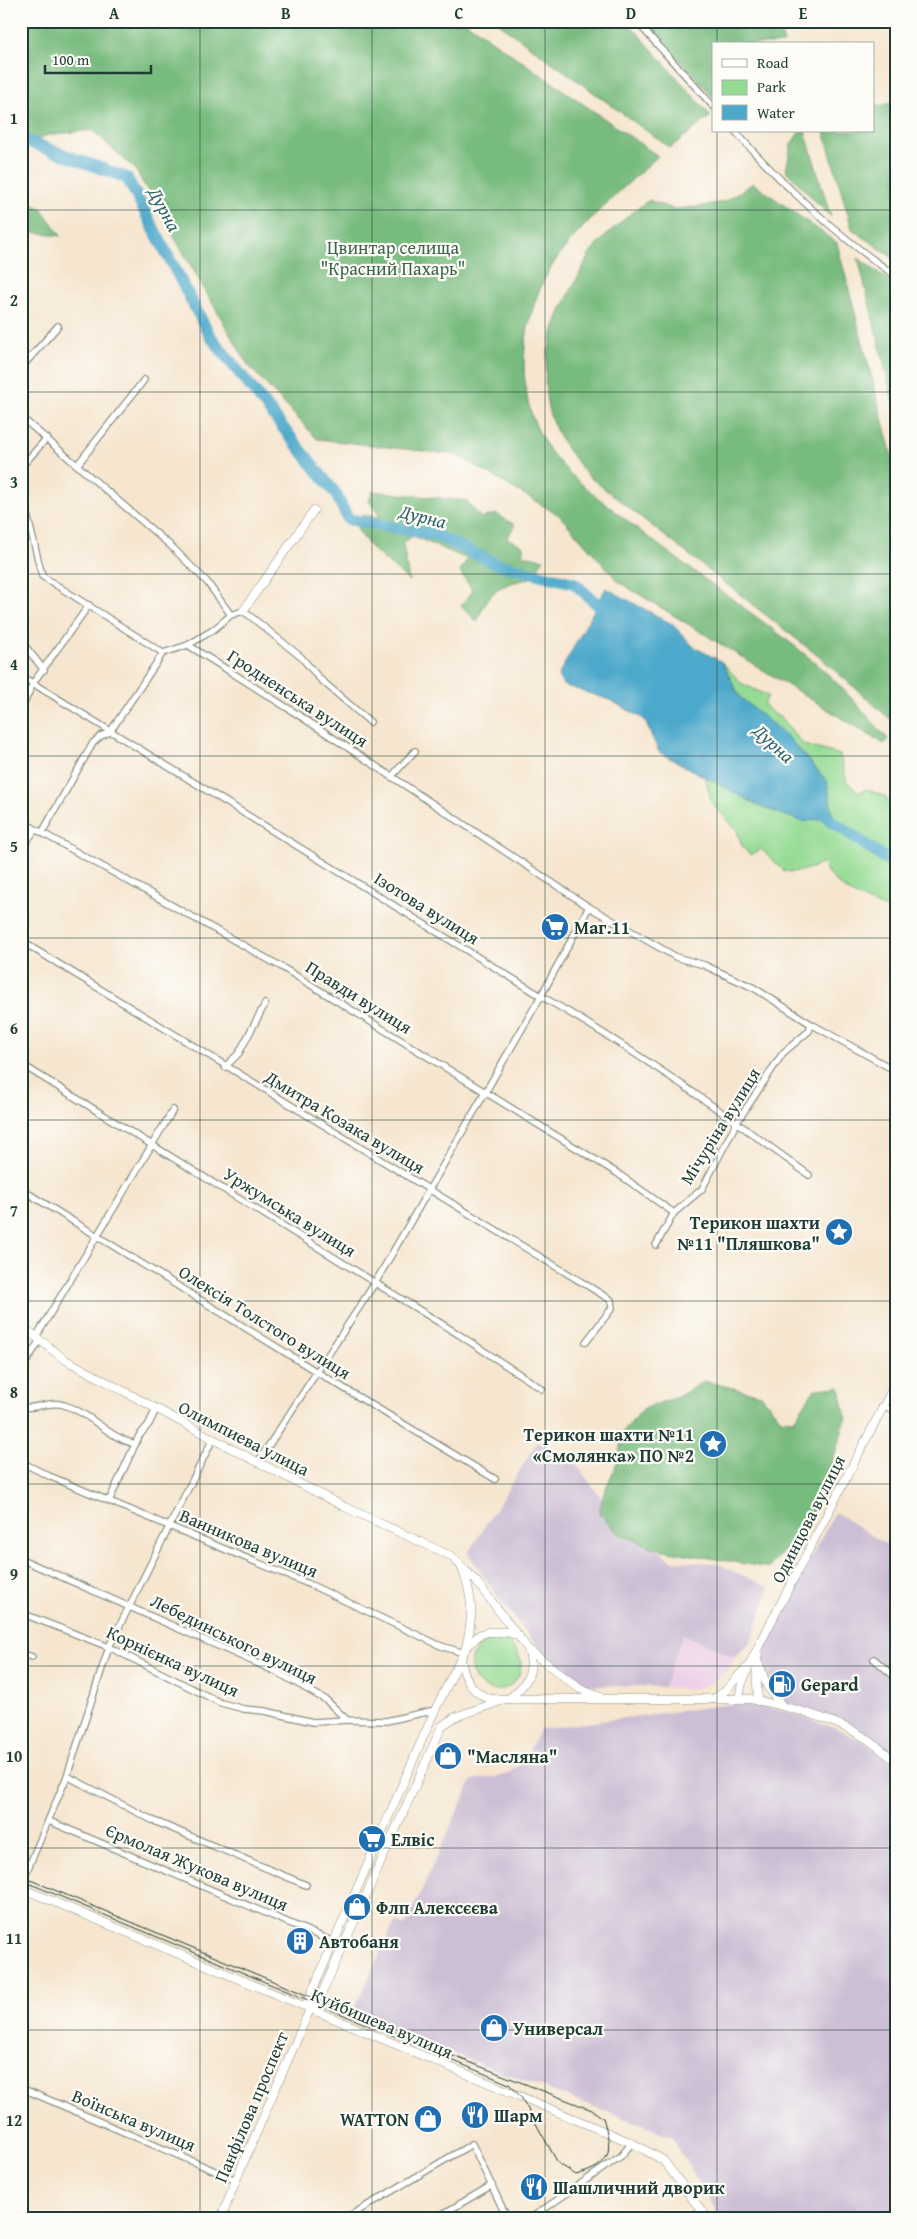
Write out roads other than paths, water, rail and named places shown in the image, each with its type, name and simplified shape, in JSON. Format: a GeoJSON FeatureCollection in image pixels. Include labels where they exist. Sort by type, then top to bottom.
{"type":"FeatureCollection","features":[{"type":"Feature","properties":{"kind":"main road"},"geometry":{"type":"LineString","coordinates":[[243,611],[314,510]]}},
{"type":"Feature","properties":{"kind":"main road","name":"Олимпиева улица"},"geometry":{"type":"LineString","coordinates":[[21,1325],[64,1359],[156,1409],[345,1507],[452,1556],[461,1563]]}},
{"type":"Feature","properties":{"kind":"main road","name":"Одинцова вулиця"},"geometry":{"type":"LineString","coordinates":[[739,1698],[742,1683],[882,1406],[896,1382]]}},
{"type":"Feature","properties":{"kind":"main road"},"geometry":{"type":"LineString","coordinates":[[461,1563],[528,1648],[580,1689],[604,1699]]}},
{"type":"Feature","properties":{"kind":"main road"},"geometry":{"type":"LineString","coordinates":[[461,1563],[469,1586],[472,1613],[463,1654],[466,1681],[472,1689],[490,1698],[506,1700],[739,1698],[782,1706],[840,1726],[864,1737],[896,1761]]}},
{"type":"Feature","properties":{"kind":"main road"},"geometry":{"type":"LineString","coordinates":[[313,2007],[308,2001],[435,1710],[463,1654],[479,1635],[488,1632],[507,1632],[519,1637]]}},
{"type":"Feature","properties":{"kind":"main road"},"geometry":{"type":"LineString","coordinates":[[506,1700],[526,1684],[530,1675],[531,1658],[528,1648]]}},
{"type":"Feature","properties":{"kind":"main road"},"geometry":{"type":"LineString","coordinates":[[713,1699],[726,1690],[756,1657],[767,1686],[782,1706]]}},
{"type":"Feature","properties":{"kind":"main road","name":"Одинцова вулиця"},"geometry":{"type":"LineString","coordinates":[[756,1657],[758,1701]]}},
{"type":"Feature","properties":{"kind":"main road","name":"Панфілова проспект"},"geometry":{"type":"LineString","coordinates":[[221,2218],[313,2007],[442,1726],[456,1717],[506,1700]]}},
{"type":"Feature","properties":{"kind":"main road","name":"Куйбишева вулиця"},"geometry":{"type":"LineString","coordinates":[[21,1886],[313,2007],[632,2143],[663,2160],[707,2218]]}},
{"type":"Feature","properties":{"kind":"street"},"geometry":{"type":"LineString","coordinates":[[636,21],[712,105]]}},
{"type":"Feature","properties":{"kind":"street"},"geometry":{"type":"LineString","coordinates":[[737,132],[767,168],[871,259],[896,276]]}},
{"type":"Feature","properties":{"kind":"street"},"geometry":{"type":"LineString","coordinates":[[21,368],[58,326]]}},
{"type":"Feature","properties":{"kind":"street"},"geometry":{"type":"LineString","coordinates":[[78,464],[144,380]]}},
{"type":"Feature","properties":{"kind":"street"},"geometry":{"type":"LineString","coordinates":[[21,417],[78,464],[172,547],[207,582],[231,615]]}},
{"type":"Feature","properties":{"kind":"street"},"geometry":{"type":"LineString","coordinates":[[21,467],[46,438]]}},
{"type":"Feature","properties":{"kind":"street"},"geometry":{"type":"LineString","coordinates":[[21,490],[42,576],[163,653]]}},
{"type":"Feature","properties":{"kind":"street"},"geometry":{"type":"LineString","coordinates":[[21,710],[33,684],[89,605]]}},
{"type":"Feature","properties":{"kind":"street"},"geometry":{"type":"LineString","coordinates":[[43,831],[93,743],[100,736],[110,732],[163,653],[188,645],[213,630],[231,615],[243,611],[301,657],[320,679],[370,722]]}},
{"type":"Feature","properties":{"kind":"street"},"geometry":{"type":"LineString","coordinates":[[21,641],[44,670]]}},
{"type":"Feature","properties":{"kind":"street","name":"Гродненська вулиця"},"geometry":{"type":"LineString","coordinates":[[188,645],[588,907],[676,957],[704,965],[754,988],[811,1024],[896,1071]]}},
{"type":"Feature","properties":{"kind":"street","name":"Ізотова вулиця"},"geometry":{"type":"LineString","coordinates":[[21,676],[592,1026],[737,1122],[809,1175]]}},
{"type":"Feature","properties":{"kind":"street"},"geometry":{"type":"LineString","coordinates":[[391,777],[415,751]]}},
{"type":"Feature","properties":{"kind":"street","name":"Правди вулиця"},"geometry":{"type":"LineString","coordinates":[[21,821],[35,830],[43,831],[280,966],[617,1173],[674,1213]]}},
{"type":"Feature","properties":{"kind":"street"},"geometry":{"type":"LineString","coordinates":[[21,848],[35,830]]}},
{"type":"Feature","properties":{"kind":"street"},"geometry":{"type":"LineString","coordinates":[[258,1462],[375,1283],[541,996],[588,907]]}},
{"type":"Feature","properties":{"kind":"street","name":"Дмитра Козака вулиця"},"geometry":{"type":"LineString","coordinates":[[21,941],[225,1067],[611,1300],[612,1308],[586,1342]]}},
{"type":"Feature","properties":{"kind":"street"},"geometry":{"type":"LineString","coordinates":[[225,1067],[239,1053],[265,1004]]}},
{"type":"Feature","properties":{"kind":"street","name":"Мічуріна вулиця"},"geometry":{"type":"LineString","coordinates":[[656,1245],[674,1213],[702,1189],[737,1122],[783,1053],[809,1031],[811,1024]]}},
{"type":"Feature","properties":{"kind":"street","name":"Уржумська вулиця"},"geometry":{"type":"LineString","coordinates":[[21,1064],[458,1334],[542,1389]]}},
{"type":"Feature","properties":{"kind":"street"},"geometry":{"type":"LineString","coordinates":[[21,1370],[97,1236],[173,1110]]}},
{"type":"Feature","properties":{"kind":"street","name":"Олексія Толстого вулиця"},"geometry":{"type":"LineString","coordinates":[[21,1189],[317,1372],[495,1479]]}},
{"type":"Feature","properties":{"kind":"street"},"geometry":{"type":"LineString","coordinates":[[21,1407],[28,1409],[51,1403],[64,1405],[99,1424],[109,1433],[135,1444]]}},
{"type":"Feature","properties":{"kind":"street"},"geometry":{"type":"LineString","coordinates":[[882,1406],[896,1411]]}},
{"type":"Feature","properties":{"kind":"street"},"geometry":{"type":"LineString","coordinates":[[109,1501],[135,1444],[156,1409]]}},
{"type":"Feature","properties":{"kind":"street"},"geometry":{"type":"LineString","coordinates":[[21,1886],[67,1776],[109,1647],[171,1527],[213,1439]]}},
{"type":"Feature","properties":{"kind":"street","name":"Ванникова вулиця"},"geometry":{"type":"LineString","coordinates":[[21,1462],[109,1501],[311,1584],[440,1646],[463,1654]]}},
{"type":"Feature","properties":{"kind":"street","name":"Лебединського вулиця"},"geometry":{"type":"LineString","coordinates":[[21,1559],[277,1672],[326,1700],[347,1720]]}},
{"type":"Feature","properties":{"kind":"street","name":"Корнієнка вулиця"},"geometry":{"type":"LineString","coordinates":[[21,1613],[109,1647],[221,1703],[313,1722],[347,1720]]}},
{"type":"Feature","properties":{"kind":"street"},"geometry":{"type":"LineString","coordinates":[[21,1653],[32,1657]]}},
{"type":"Feature","properties":{"kind":"street"},"geometry":{"type":"LineString","coordinates":[[874,1659],[896,1678]]}},
{"type":"Feature","properties":{"kind":"street"},"geometry":{"type":"LineString","coordinates":[[347,1720],[386,1721],[435,1710]]}},
{"type":"Feature","properties":{"kind":"street","name":"Єрмолая Жукова вулиця"},"geometry":{"type":"LineString","coordinates":[[67,1776],[152,1820],[306,1885]]}},
{"type":"Feature","properties":{"kind":"street","name":"Єрмолая Жукова вулиця"},"geometry":{"type":"LineString","coordinates":[[49,1821],[334,1942]]}},
{"type":"Feature","properties":{"kind":"street","name":"Воїнська вулиця"},"geometry":{"type":"LineString","coordinates":[[21,2088],[236,2180]]}},
{"type":"Feature","properties":{"kind":"street"},"geometry":{"type":"LineString","coordinates":[[531,2218],[620,2156],[632,2143]]}},
{"type":"Feature","properties":{"kind":"street"},"geometry":{"type":"LineString","coordinates":[[346,2218],[472,2144],[506,2218]]}},
{"type":"Feature","properties":{"kind":"street"},"geometry":{"type":"LineString","coordinates":[[436,2218],[492,2185]]}},
{"type":"Feature","properties":{"kind":"water"},"geometry":{"type":"Polygon","coordinates":[[[606,588],[672,624],[694,647],[722,662],[740,697],[788,737],[827,781],[833,817],[803,822],[759,806],[659,752],[644,719],[610,700],[563,685],[558,676],[606,588]]]}},
{"type":"Feature","properties":{"kind":"waterway","name":"Дурна"},"geometry":{"type":"LineString","coordinates":[[21,139],[127,178],[210,336],[336,494],[348,519],[435,535],[497,564],[574,583],[610,616]]}},
{"type":"Feature","properties":{"kind":"waterway","name":"Дурна"},"geometry":{"type":"LineString","coordinates":[[815,806],[830,820],[896,866]]}},
{"type":"Feature","properties":{"kind":"tram line"},"geometry":{"type":"LineString","coordinates":[[21,1876],[438,2050],[592,2110],[603,2118],[609,2148],[607,2155],[597,2167],[576,2175],[558,2163],[521,2097],[509,2084],[21,1880]]}},
{"type":"Feature","properties":{"kind":"place","name":"Маг.11"},"geometry":{"type":"Point","coordinates":[555,927]}},
{"type":"Feature","properties":{"kind":"place","name":"Терикон шахти №11 \"Пляшкова\""},"geometry":{"type":"Point","coordinates":[839,1232]}},
{"type":"Feature","properties":{"kind":"place","name":"Терикон шахти №11 «Смолянка» ПО №2"},"geometry":{"type":"Point","coordinates":[713,1444]}},
{"type":"Feature","properties":{"kind":"place","name":"Gepard"},"geometry":{"type":"Point","coordinates":[782,1684]}},
{"type":"Feature","properties":{"kind":"place","name":"\"Масляна\""},"geometry":{"type":"Point","coordinates":[448,1756]}},
{"type":"Feature","properties":{"kind":"place","name":"Елвіс"},"geometry":{"type":"Point","coordinates":[372,1839]}},
{"type":"Feature","properties":{"kind":"place","name":"Флп Алексєєва"},"geometry":{"type":"Point","coordinates":[357,1907]}},
{"type":"Feature","properties":{"kind":"place","name":"Автобаня"},"geometry":{"type":"Point","coordinates":[300,1941]}},
{"type":"Feature","properties":{"kind":"place","name":"Универсал"},"geometry":{"type":"Point","coordinates":[494,2028]}},
{"type":"Feature","properties":{"kind":"place","name":"Шарм"},"geometry":{"type":"Point","coordinates":[475,2115]}},
{"type":"Feature","properties":{"kind":"place","name":"WATTON"},"geometry":{"type":"Point","coordinates":[428,2119]}},
{"type":"Feature","properties":{"kind":"place","name":"Шашличний дворик"},"geometry":{"type":"Point","coordinates":[534,2187]}},
{"type":"Feature","properties":{"kind":"park label","name":"Цвинтар селища \"Красний Пахарь\""},"geometry":{"type":"Point","coordinates":[393,257]}}]}
